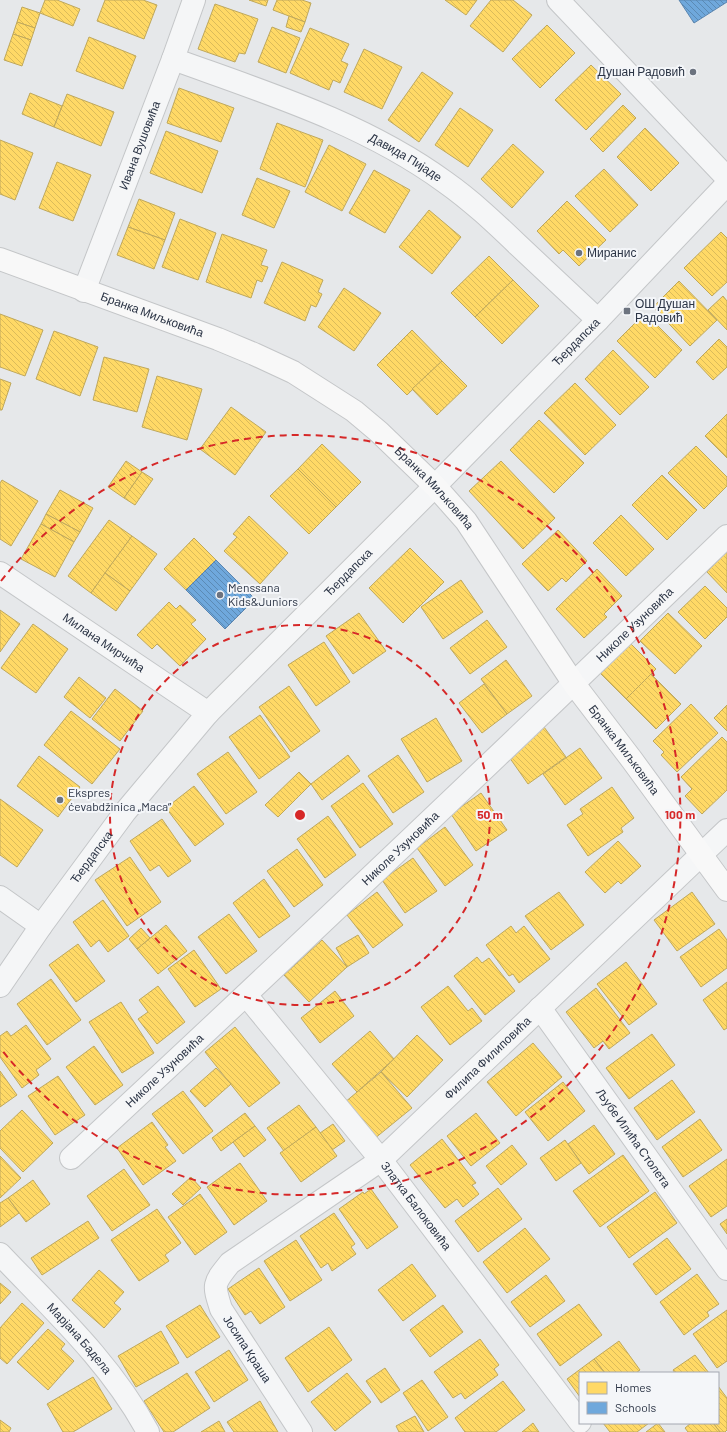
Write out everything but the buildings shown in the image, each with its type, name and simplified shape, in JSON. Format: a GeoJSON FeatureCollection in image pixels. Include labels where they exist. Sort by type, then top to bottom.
{"type":"FeatureCollection","features":[{"type":"Feature","properties":{"kind":"street","name":"Ивана Вушовића"},"geometry":{"type":"LineString","coordinates":[[84,291],[173,59],[194,0]]}},
{"type":"Feature","properties":{"kind":"street"},"geometry":{"type":"LineString","coordinates":[[558,0],[727,178]]}},
{"type":"Feature","properties":{"kind":"street","name":"Давида Пијаде"},"geometry":{"type":"LineString","coordinates":[[173,59],[341,122],[388,146],[445,182],[482,211],[598,320]]}},
{"type":"Feature","properties":{"kind":"street","name":"Ђердапска"},"geometry":{"type":"LineString","coordinates":[[0,986],[41,926],[125,812],[208,713],[435,486],[598,320],[727,184]]}},
{"type":"Feature","properties":{"kind":"street","name":"Бранка Миљковића"},"geometry":{"type":"LineString","coordinates":[[0,259],[218,339],[293,372],[354,411],[397,447],[466,521],[574,684],[702,854],[727,890]]}},
{"type":"Feature","properties":{"kind":"street","name":"Николе Узуновића"},"geometry":{"type":"LineString","coordinates":[[71,1158],[246,995],[574,684],[727,536]]}},
{"type":"Feature","properties":{"kind":"street","name":"Милана Мирчића"},"geometry":{"type":"LineString","coordinates":[[0,573],[208,713]]}},
{"type":"Feature","properties":{"kind":"street","name":"Филипа Филиповића"},"geometry":{"type":"LineString","coordinates":[[230,1263],[381,1160],[727,830]]}},
{"type":"Feature","properties":{"kind":"street"},"geometry":{"type":"LineString","coordinates":[[0,897],[41,926]]}},
{"type":"Feature","properties":{"kind":"street","name":"Златка Балоковића"},"geometry":{"type":"LineString","coordinates":[[246,995],[381,1160],[579,1422]]}},
{"type":"Feature","properties":{"kind":"street","name":"Љубе Илића Столета"},"geometry":{"type":"LineString","coordinates":[[540,1008],[727,1269]]}},
{"type":"Feature","properties":{"kind":"street","name":"Марјана Бадела"},"geometry":{"type":"LineString","coordinates":[[0,1254],[96,1356],[123,1391],[148,1432]]}},
{"type":"Feature","properties":{"kind":"street","name":"Јосипа Краша"},"geometry":{"type":"LineString","coordinates":[[230,1263],[217,1280],[215,1290],[221,1309],[301,1432]]}},
{"type":"Feature","properties":{"kind":"street","name":"Златка Балоковића"},"geometry":{"type":"LineString","coordinates":[[581,1424],[587,1432]]}},
{"type":"Feature","properties":{"kind":"place","name":"Душан Радовић"},"geometry":{"type":"Point","coordinates":[693,72]}},
{"type":"Feature","properties":{"kind":"place","name":"Миранис"},"geometry":{"type":"Point","coordinates":[579,253]}},
{"type":"Feature","properties":{"kind":"place","name":"ОШ Душан Радовић"},"geometry":{"type":"Point","coordinates":[627,311]}},
{"type":"Feature","properties":{"kind":"place","name":"Menssana Kids&Juniors"},"geometry":{"type":"Point","coordinates":[220,595]}},
{"type":"Feature","properties":{"kind":"place","name":"Ekspres ćevabdžinica „Maca”"},"geometry":{"type":"Point","coordinates":[60,800]}}]}
